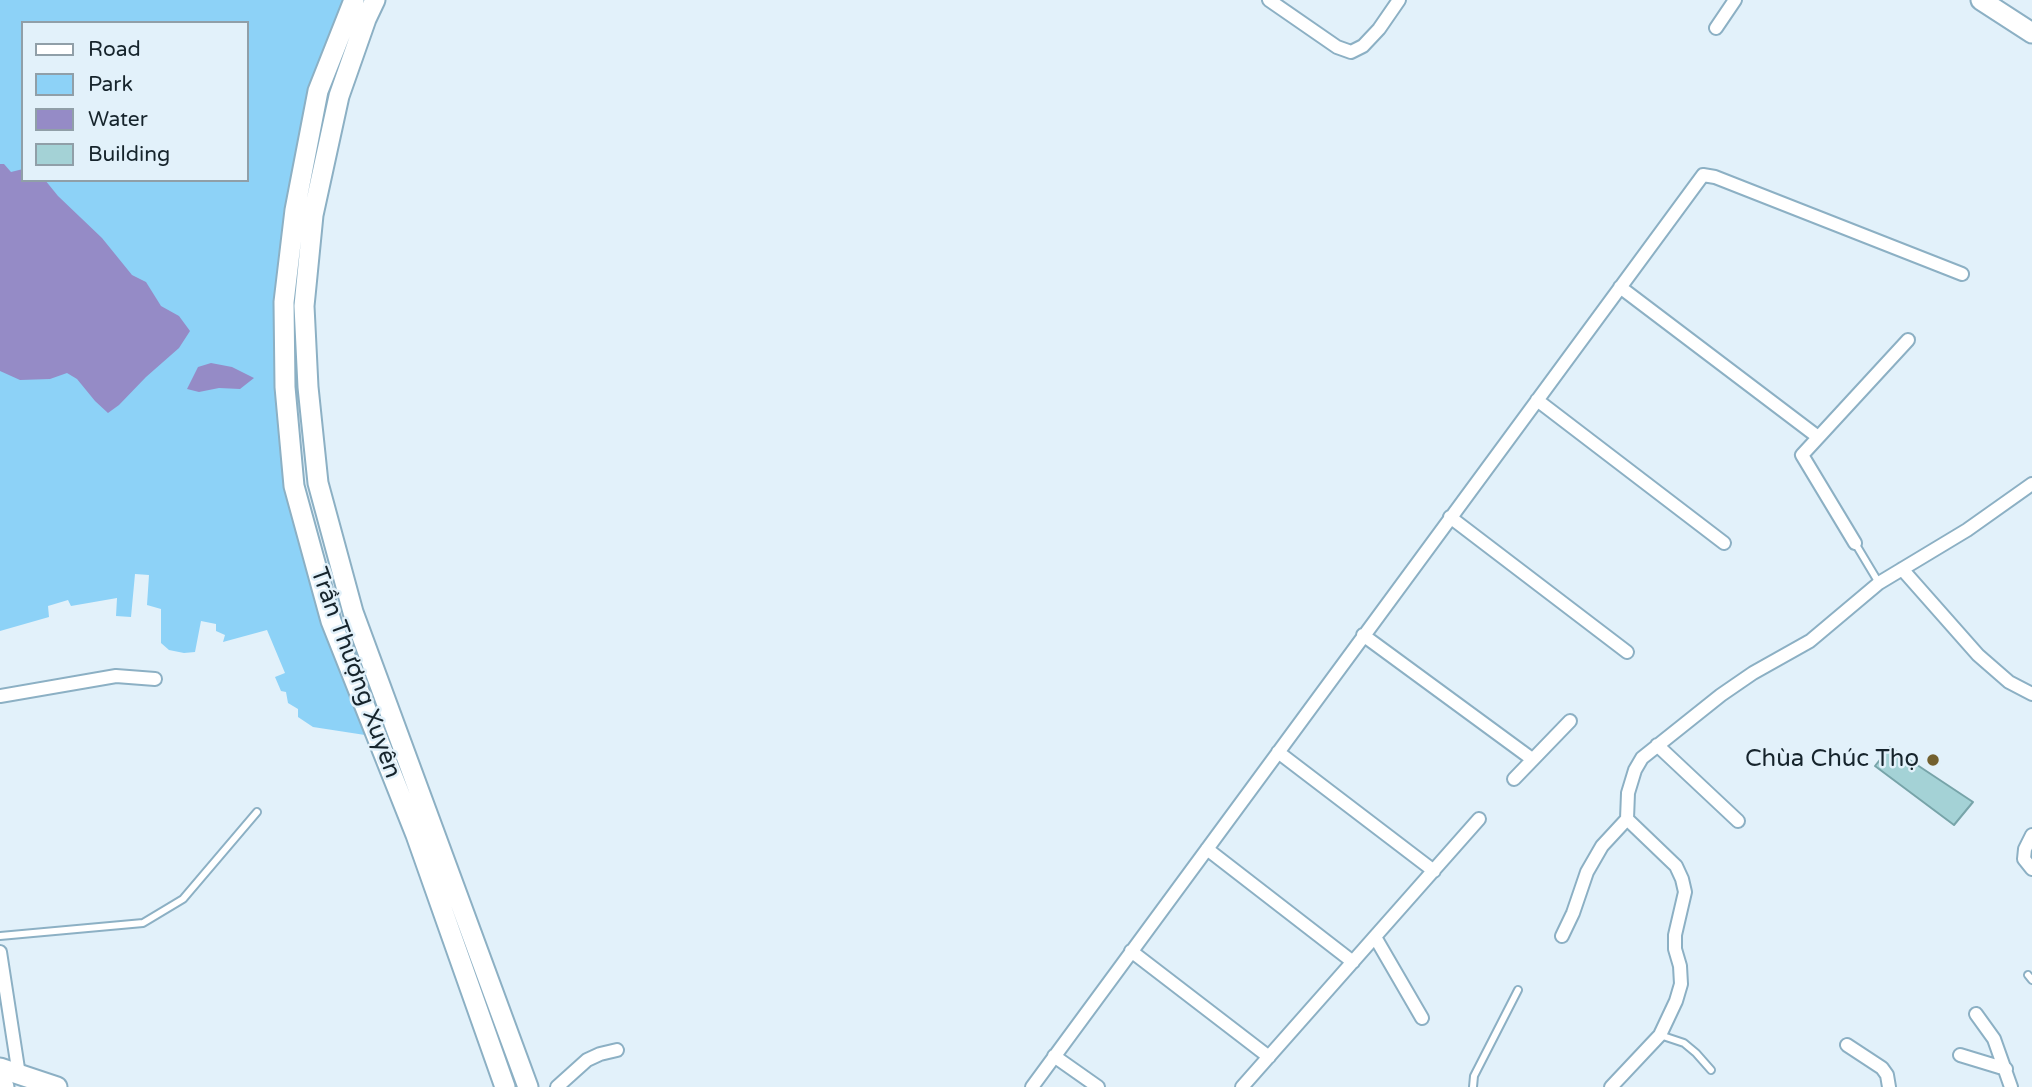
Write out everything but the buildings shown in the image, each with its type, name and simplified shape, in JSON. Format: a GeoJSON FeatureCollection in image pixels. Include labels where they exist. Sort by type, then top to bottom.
{"type":"FeatureCollection","features":[{"type":"Feature","properties":{"kind":"main road","name":"Trần Thượng Xuyên"},"geometry":{"type":"LineString","coordinates":[[354,0],[318,91],[295,210],[284,302],[285,387],[294,486],[331,621],[416,835],[505,1087]]}},
{"type":"Feature","properties":{"kind":"main road","name":"Trần Thượng Xuyên"},"geometry":{"type":"LineString","coordinates":[[375,0],[339,96],[313,215],[304,306],[307,387],[318,483],[353,612],[528,1087]]}},
{"type":"Feature","properties":{"kind":"main road"},"geometry":{"type":"LineString","coordinates":[[1981,0],[2032,33]]}},
{"type":"Feature","properties":{"kind":"main road"},"geometry":{"type":"LineString","coordinates":[[0,1068],[26,1080],[57,1087]]}},
{"type":"Feature","properties":{"kind":"street"},"geometry":{"type":"LineString","coordinates":[[1269,0],[1337,47],[1351,52],[1363,46],[1379,29],[1399,0]]}},
{"type":"Feature","properties":{"kind":"street"},"geometry":{"type":"LineString","coordinates":[[1716,28],[1735,0]]}},
{"type":"Feature","properties":{"kind":"street"},"geometry":{"type":"LineString","coordinates":[[1032,1087],[1703,176],[1715,177],[1962,274]]}},
{"type":"Feature","properties":{"kind":"street"},"geometry":{"type":"LineString","coordinates":[[1620,287],[1818,437]]}},
{"type":"Feature","properties":{"kind":"street"},"geometry":{"type":"LineString","coordinates":[[1855,543],[1801,455],[1908,340]]}},
{"type":"Feature","properties":{"kind":"street"},"geometry":{"type":"LineString","coordinates":[[1537,400],[1724,543]]}},
{"type":"Feature","properties":{"kind":"street"},"geometry":{"type":"LineString","coordinates":[[1562,936],[1587,872],[1602,846],[1627,819],[1628,793],[1642,758],[1721,695],[1753,673],[1810,641],[1879,583],[1967,530],[2032,484]]}},
{"type":"Feature","properties":{"kind":"street"},"geometry":{"type":"LineString","coordinates":[[1450,517],[1627,652]]}},
{"type":"Feature","properties":{"kind":"street"},"geometry":{"type":"LineString","coordinates":[[1902,569],[1978,655],[2009,682],[2032,694]]}},
{"type":"Feature","properties":{"kind":"street"},"geometry":{"type":"LineString","coordinates":[[1363,635],[1532,759]]}},
{"type":"Feature","properties":{"kind":"street"},"geometry":{"type":"LineString","coordinates":[[0,696],[116,676],[155,679]]}},
{"type":"Feature","properties":{"kind":"street"},"geometry":{"type":"LineString","coordinates":[[1514,779],[1570,721]]}},
{"type":"Feature","properties":{"kind":"street"},"geometry":{"type":"LineString","coordinates":[[1657,745],[1738,821]]}},
{"type":"Feature","properties":{"kind":"street"},"geometry":{"type":"LineString","coordinates":[[1278,752],[1434,871]]}},
{"type":"Feature","properties":{"kind":"street"},"geometry":{"type":"LineString","coordinates":[[1242,1087],[1479,819]]}},
{"type":"Feature","properties":{"kind":"street"},"geometry":{"type":"LineString","coordinates":[[1611,1087],[1660,1035],[1681,984],[1675,935],[1685,892],[1682,879],[1675,866],[1627,819]]}},
{"type":"Feature","properties":{"kind":"street"},"geometry":{"type":"LineString","coordinates":[[2032,835],[2025,849],[2024,859],[2032,869]]}},
{"type":"Feature","properties":{"kind":"street"},"geometry":{"type":"LineString","coordinates":[[1207,849],[1353,962]]}},
{"type":"Feature","properties":{"kind":"street"},"geometry":{"type":"LineString","coordinates":[[1375,937],[1422,1018]]}},
{"type":"Feature","properties":{"kind":"street"},"geometry":{"type":"LineString","coordinates":[[1131,951],[1269,1057]]}},
{"type":"Feature","properties":{"kind":"street"},"geometry":{"type":"LineString","coordinates":[[0,952],[26,1080]]}},
{"type":"Feature","properties":{"kind":"street"},"geometry":{"type":"LineString","coordinates":[[1976,1014],[1994,1039],[2011,1087]]}},
{"type":"Feature","properties":{"kind":"street"},"geometry":{"type":"LineString","coordinates":[[1847,1045],[1882,1068],[1887,1075],[1889,1087]]}},
{"type":"Feature","properties":{"kind":"street"},"geometry":{"type":"LineString","coordinates":[[557,1087],[587,1060],[617,1050]]}},
{"type":"Feature","properties":{"kind":"street"},"geometry":{"type":"LineString","coordinates":[[1960,1055],[2006,1069]]}},
{"type":"Feature","properties":{"kind":"street"},"geometry":{"type":"LineString","coordinates":[[1054,1056],[1098,1087]]}},
{"type":"Feature","properties":{"kind":"lane"},"geometry":{"type":"LineString","coordinates":[[1855,543],[1879,583]]}},
{"type":"Feature","properties":{"kind":"lane"},"geometry":{"type":"LineString","coordinates":[[0,936],[143,923],[183,899],[257,811]]}},
{"type":"Feature","properties":{"kind":"lane"},"geometry":{"type":"LineString","coordinates":[[1473,1087],[1474,1076],[1518,990]]}},
{"type":"Feature","properties":{"kind":"lane"},"geometry":{"type":"LineString","coordinates":[[1660,1035],[1684,1042],[1711,1070]]}},
{"type":"Feature","properties":{"kind":"green space"},"geometry":{"type":"Polygon","coordinates":[[[0,0],[344,0],[309,88],[284,211],[274,306],[275,389],[285,489],[322,624],[365,735],[313,727],[298,717],[298,709],[288,703],[286,692],[281,691],[275,677],[285,673],[267,630],[223,642],[225,635],[216,631],[216,624],[201,621],[195,652],[169,650],[161,643],[161,609],[147,605],[149,575],[135,574],[131,617],[116,616],[117,598],[71,606],[68,600],[48,606],[49,617],[0,631],[0,0]]]}},
{"type":"Feature","properties":{"kind":"water"},"geometry":{"type":"Polygon","coordinates":[[[0,164],[4,164],[11,172],[21,170],[21,182],[47,182],[102,238],[132,275],[146,282],[161,306],[179,316],[190,331],[179,348],[108,413],[77,379],[67,373],[50,379],[20,380],[0,371],[0,164]]]}},
{"type":"Feature","properties":{"kind":"water"},"geometry":{"type":"Polygon","coordinates":[[[211,363],[232,367],[254,378],[240,389],[219,388],[199,392],[187,389],[198,367],[211,363]]]}},
{"type":"Feature","properties":{"kind":"place","name":"Chùa Chúc Thọ"},"geometry":{"type":"Point","coordinates":[1933,760]}}]}
